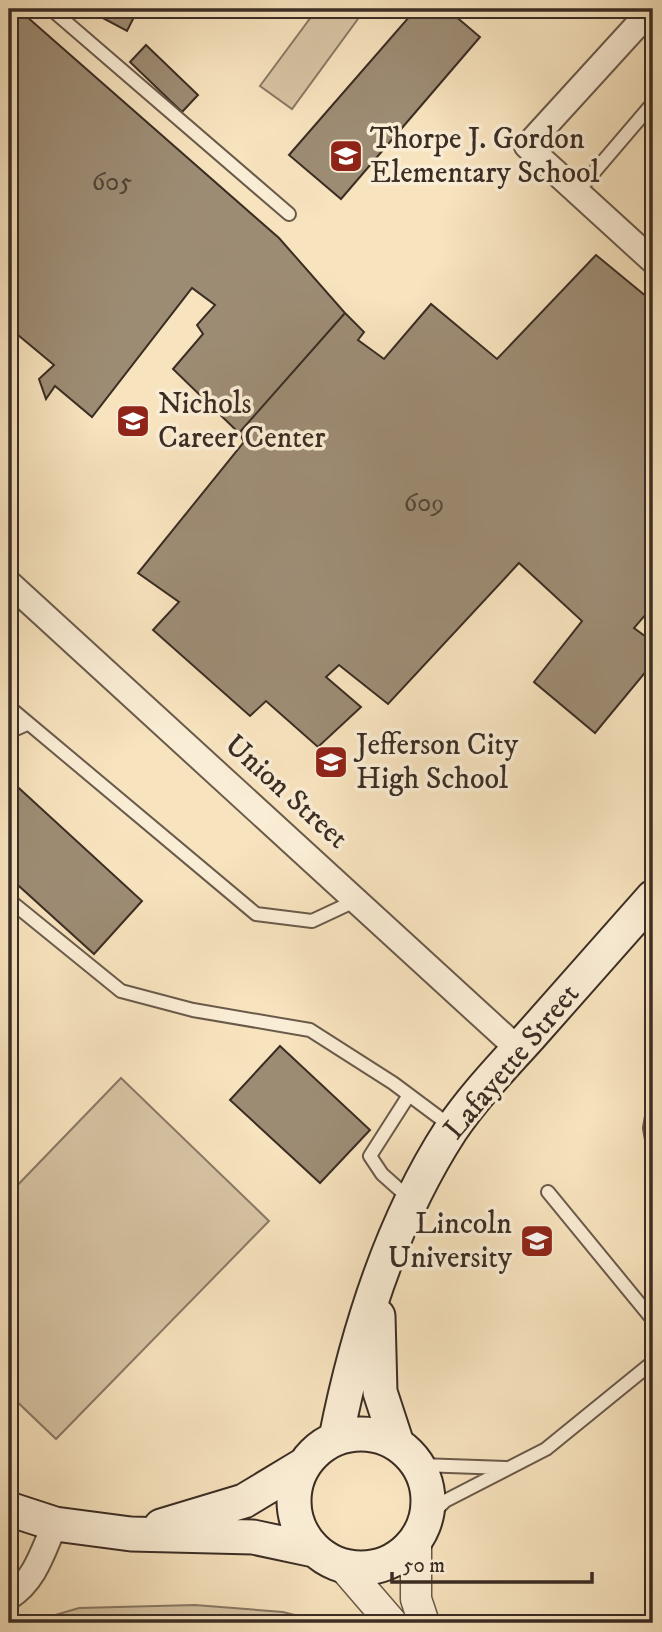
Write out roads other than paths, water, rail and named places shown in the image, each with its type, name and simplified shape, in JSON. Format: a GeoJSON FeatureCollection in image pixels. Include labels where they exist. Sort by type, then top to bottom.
{"type":"FeatureCollection","features":[{"type":"Feature","properties":{"kind":"main road","name":"Lafayette Street"},"geometry":{"type":"LineString","coordinates":[[336,1438],[346,1385],[379,1281],[412,1200],[453,1128],[518,1049],[653,897]]}},
{"type":"Feature","properties":{"kind":"main road","name":"Lafayette Street"},"geometry":{"type":"LineString","coordinates":[[379,1281],[377,1342],[380,1392],[409,1454]]}},
{"type":"Feature","properties":{"kind":"main road"},"geometry":{"type":"LineString","coordinates":[[9,1509],[55,1524],[131,1534],[253,1537],[328,1557],[355,1568],[378,1566],[399,1556],[421,1530],[428,1497],[409,1454],[378,1435],[359,1433],[336,1438],[317,1449],[302,1466],[244,1501],[131,1534]]}},
{"type":"Feature","properties":{"kind":"main road"},"geometry":{"type":"LineString","coordinates":[[302,1466],[294,1487],[293,1509],[300,1532],[328,1557]]}},
{"type":"Feature","properties":{"kind":"street"},"geometry":{"type":"LineString","coordinates":[[652,9],[527,146],[653,261]]}},
{"type":"Feature","properties":{"kind":"street","name":"Union Street"},"geometry":{"type":"LineString","coordinates":[[9,583],[518,1049]]}},
{"type":"Feature","properties":{"kind":"street"},"geometry":{"type":"LineString","coordinates":[[9,1597],[22,1589],[35,1570],[55,1524]]}},
{"type":"Feature","properties":{"kind":"street"},"geometry":{"type":"LineString","coordinates":[[421,1530],[416,1599],[424,1623]]}},
{"type":"Feature","properties":{"kind":"street"},"geometry":{"type":"LineString","coordinates":[[328,1557],[392,1623]]}},
{"type":"Feature","properties":{"kind":"lane"},"geometry":{"type":"LineString","coordinates":[[51,9],[289,214]]}},
{"type":"Feature","properties":{"kind":"lane"},"geometry":{"type":"LineString","coordinates":[[577,192],[653,103]]}},
{"type":"Feature","properties":{"kind":"lane"},"geometry":{"type":"LineString","coordinates":[[9,707],[256,914],[312,921],[357,900]]}},
{"type":"Feature","properties":{"kind":"lane"},"geometry":{"type":"LineString","coordinates":[[9,732],[27,724]]}},
{"type":"Feature","properties":{"kind":"lane"},"geometry":{"type":"LineString","coordinates":[[9,900],[121,991],[193,1010],[310,1030],[409,1095],[453,1128]]}},
{"type":"Feature","properties":{"kind":"lane"},"geometry":{"type":"LineString","coordinates":[[409,1095],[370,1156],[382,1174],[412,1200]]}},
{"type":"Feature","properties":{"kind":"lane"},"geometry":{"type":"LineString","coordinates":[[653,1111],[650,1128],[653,1145]]}},
{"type":"Feature","properties":{"kind":"lane"},"geometry":{"type":"LineString","coordinates":[[548,1192],[653,1320]]}},
{"type":"Feature","properties":{"kind":"lane"},"geometry":{"type":"LineString","coordinates":[[421,1530],[445,1501],[546,1449],[653,1362]]}},
{"type":"Feature","properties":{"kind":"lane"},"geometry":{"type":"LineString","coordinates":[[409,1454],[509,1468]]}},
{"type":"Feature","properties":{"kind":"place","name":"Thorpe J. Gordon Elementary School"},"geometry":{"type":"Point","coordinates":[346,156]}},
{"type":"Feature","properties":{"kind":"place","name":"Nichols Career Center"},"geometry":{"type":"Point","coordinates":[133,421]}},
{"type":"Feature","properties":{"kind":"place","name":"Jefferson City High School"},"geometry":{"type":"Point","coordinates":[331,762]}},
{"type":"Feature","properties":{"kind":"place","name":"Lincoln University"},"geometry":{"type":"Point","coordinates":[537,1241]}}]}
